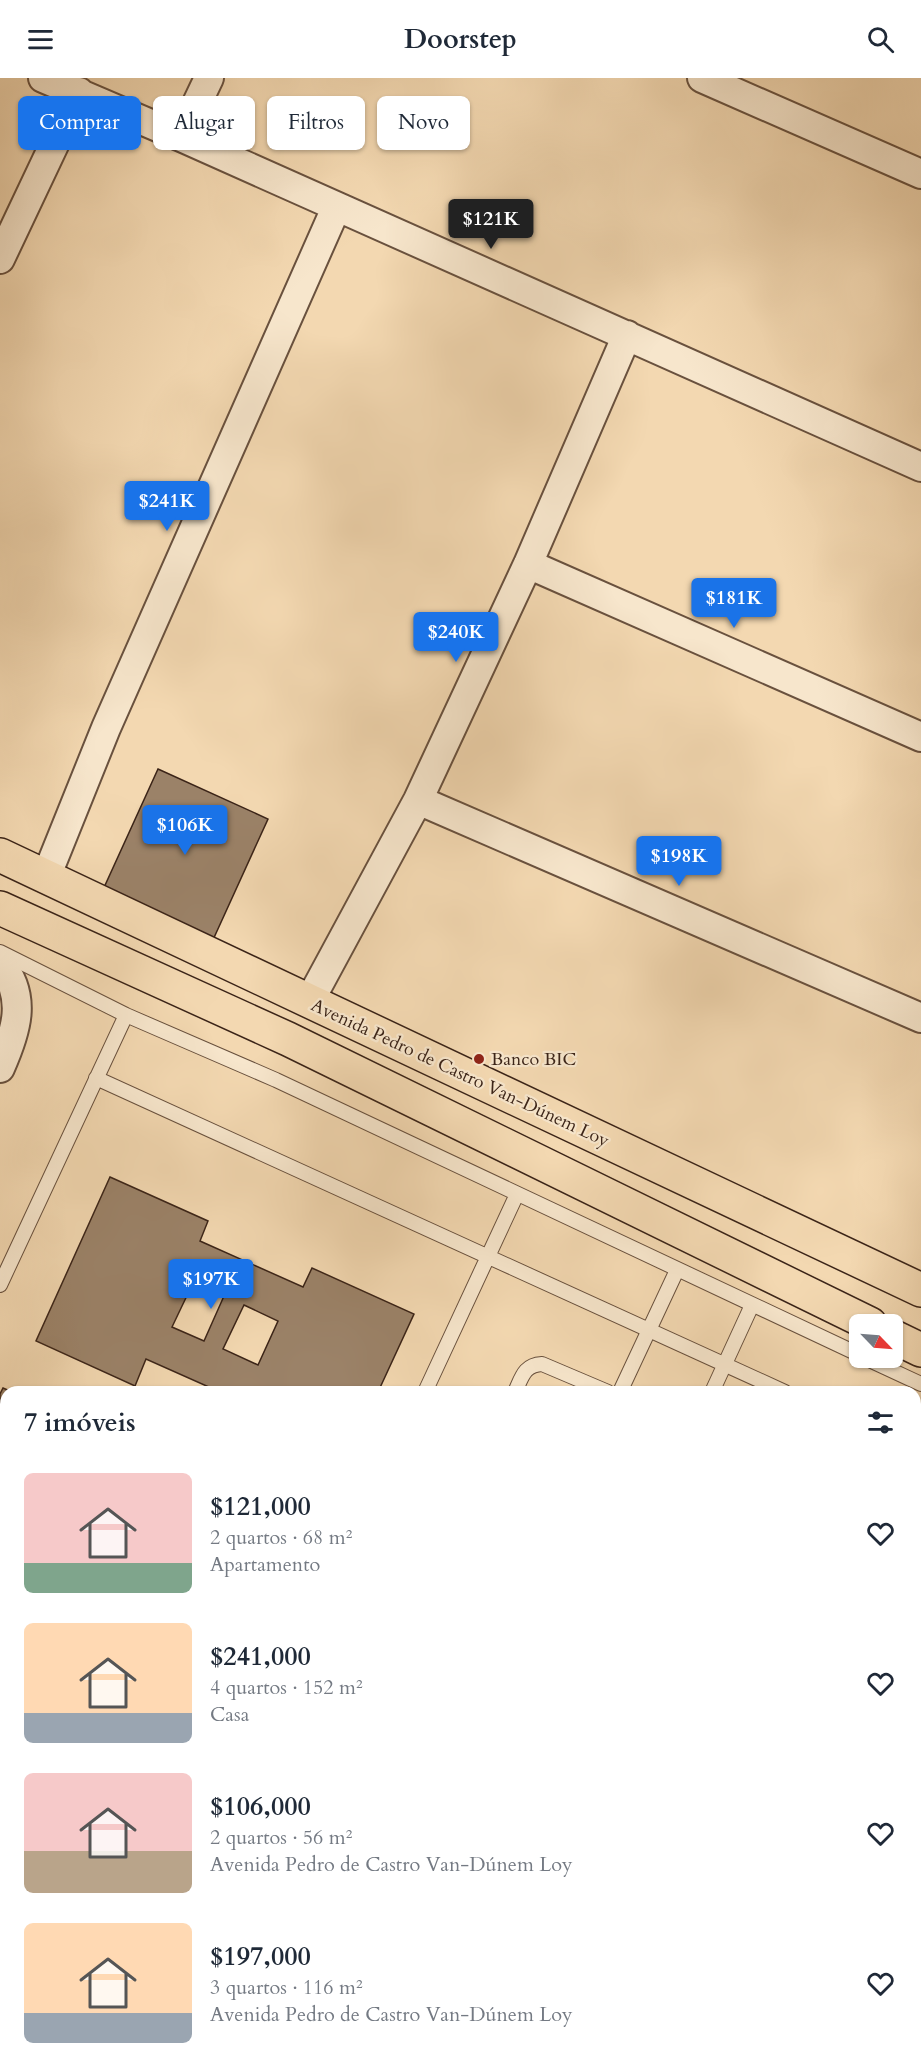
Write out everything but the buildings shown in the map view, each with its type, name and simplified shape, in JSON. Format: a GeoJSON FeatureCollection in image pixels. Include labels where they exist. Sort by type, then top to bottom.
{"type":"FeatureCollection","features":[{"type":"Feature","properties":{"kind":"highway","name":"Avenida Pedro de Castro Van-Dúnem Loy"},"geometry":{"type":"LineString","coordinates":[[0,855],[921,1290]]}},
{"type":"Feature","properties":{"kind":"highway"},"geometry":{"type":"LineString","coordinates":[[0,908],[288,1038],[850,1314]]}},
{"type":"Feature","properties":{"kind":"highway"},"geometry":{"type":"LineString","coordinates":[[903,1341],[921,1350]]}},
{"type":"Feature","properties":{"kind":"street"},"geometry":{"type":"LineString","coordinates":[[43,78],[153,124]]}},
{"type":"Feature","properties":{"kind":"street"},"geometry":{"type":"LineString","coordinates":[[201,96],[209,78]]}},
{"type":"Feature","properties":{"kind":"street"},"geometry":{"type":"LineString","coordinates":[[702,78],[921,174]]}},
{"type":"Feature","properties":{"kind":"street"},"geometry":{"type":"LineString","coordinates":[[0,259],[79,92]]}},
{"type":"Feature","properties":{"kind":"street"},"geometry":{"type":"LineString","coordinates":[[210,150],[336,208],[921,466]]}},
{"type":"Feature","properties":{"kind":"street"},"geometry":{"type":"LineString","coordinates":[[46,877],[106,728],[336,208]]}},
{"type":"Feature","properties":{"kind":"street"},"geometry":{"type":"LineString","coordinates":[[309,1002],[418,800],[528,564],[627,335]]}},
{"type":"Feature","properties":{"kind":"street"},"geometry":{"type":"LineString","coordinates":[[528,564],[921,736]]}},
{"type":"Feature","properties":{"kind":"street"},"geometry":{"type":"LineString","coordinates":[[418,800],[921,1018]]}},
{"type":"Feature","properties":{"kind":"street"},"geometry":{"type":"LineString","coordinates":[[0,963],[15,986],[19,1013],[12,1041],[0,1068]]}},
{"type":"Feature","properties":{"kind":"lane"},"geometry":{"type":"LineString","coordinates":[[0,952],[126,1015],[276,1080],[849,1350]]}},
{"type":"Feature","properties":{"kind":"lane"},"geometry":{"type":"LineString","coordinates":[[0,1285],[126,1015]]}},
{"type":"Feature","properties":{"kind":"lane"},"geometry":{"type":"LineString","coordinates":[[96,1078],[772,1386]]}},
{"type":"Feature","properties":{"kind":"lane"},"geometry":{"type":"LineString","coordinates":[[428,1386],[486,1256],[517,1194]]}},
{"type":"Feature","properties":{"kind":"lane"},"geometry":{"type":"LineString","coordinates":[[623,1386],[676,1270]]}},
{"type":"Feature","properties":{"kind":"lane"},"geometry":{"type":"LineString","coordinates":[[715,1386],[752,1305]]}},
{"type":"Feature","properties":{"kind":"lane"},"geometry":{"type":"LineString","coordinates":[[518,1386],[526,1369],[532,1365],[542,1364],[594,1386]]}},
{"type":"Feature","properties":{"kind":"lane"},"geometry":{"type":"LineString","coordinates":[[887,1368],[921,1384]]}},
{"type":"Feature","properties":{"kind":"place","name":"Banco BIC"},"geometry":{"type":"Point","coordinates":[479,1059]}}]}
